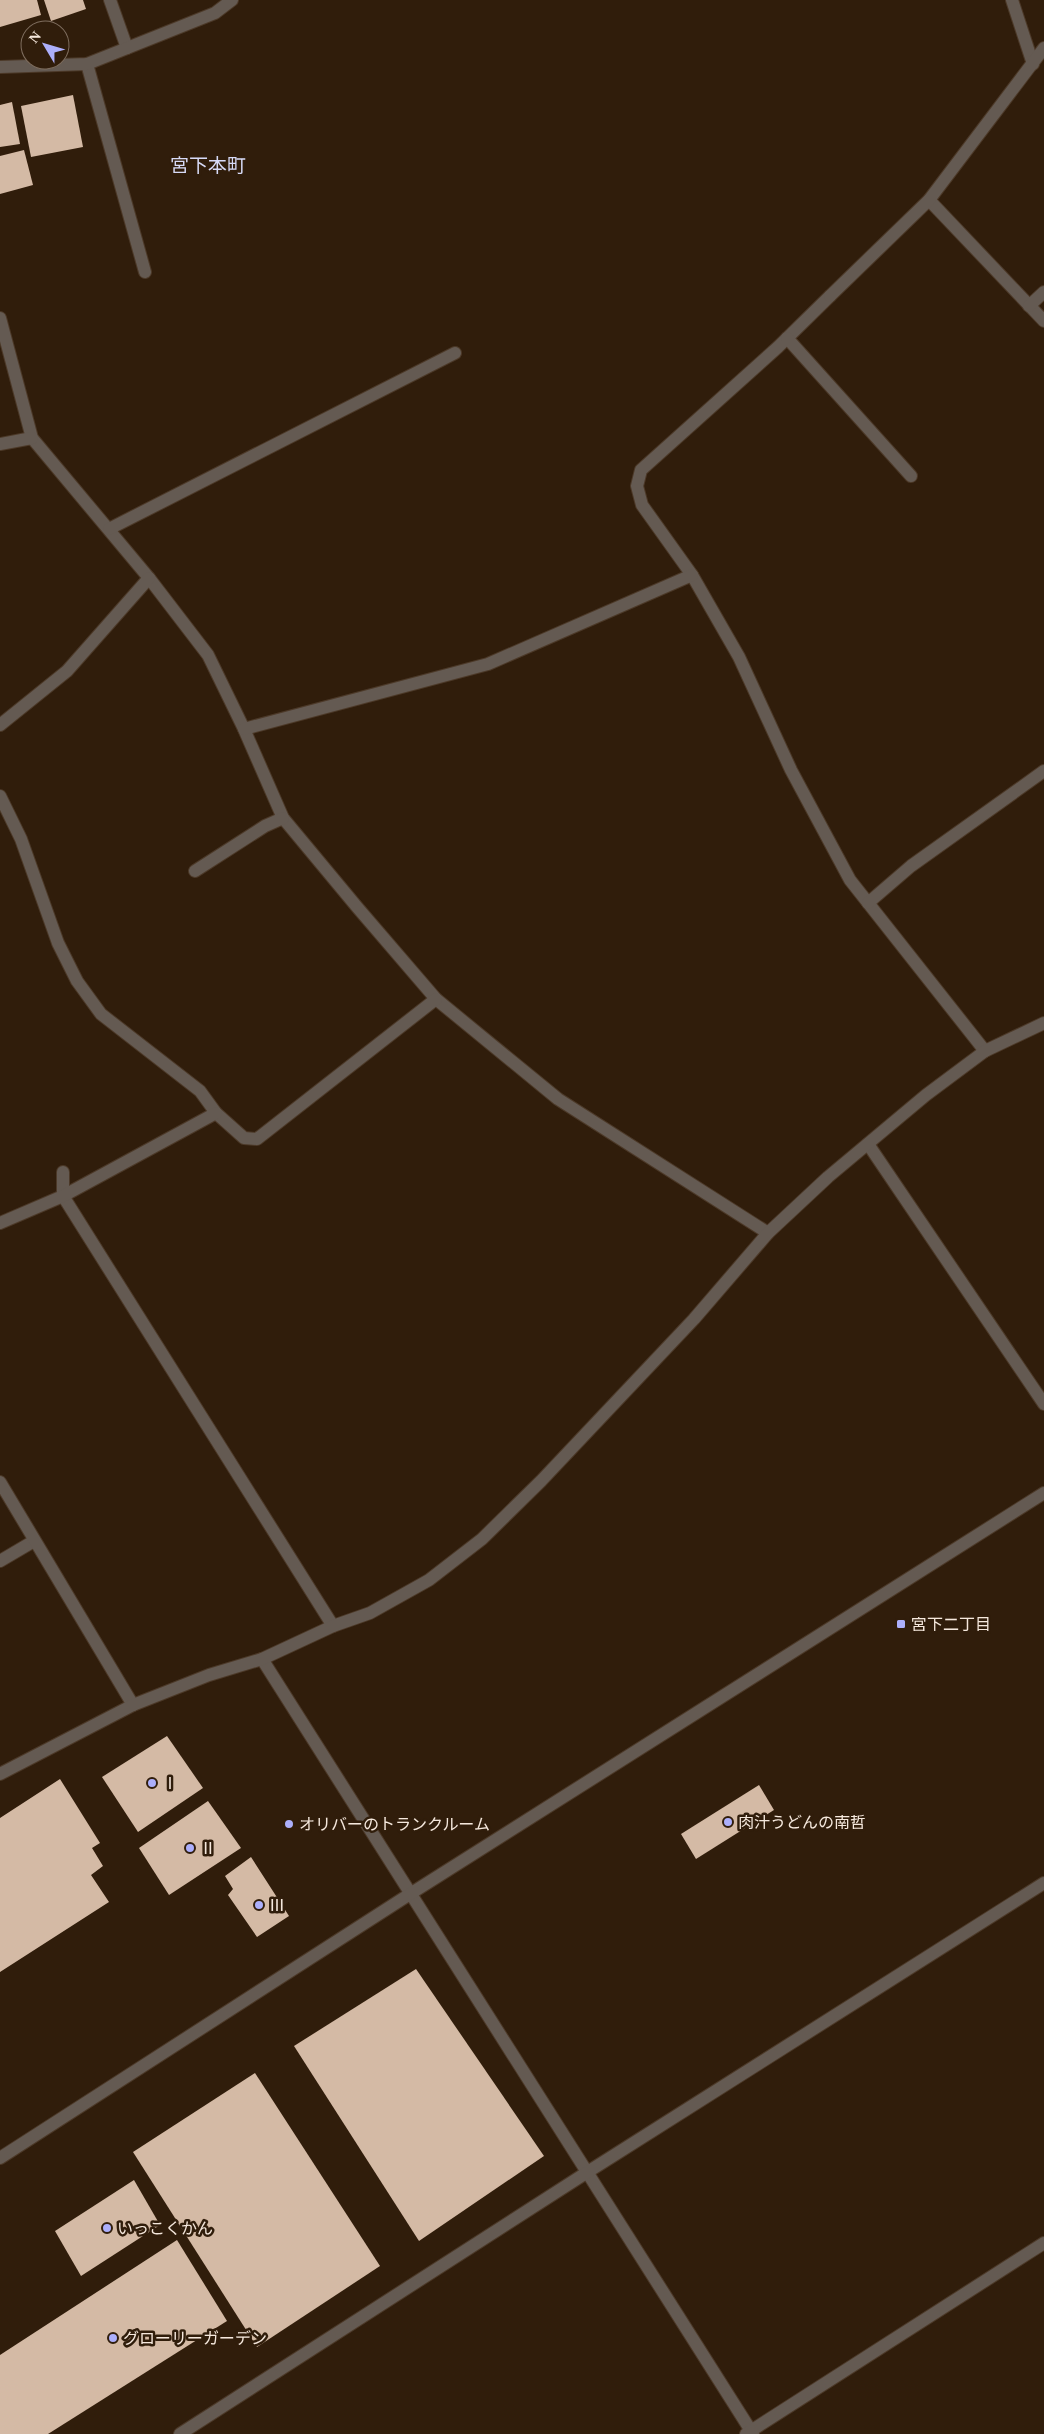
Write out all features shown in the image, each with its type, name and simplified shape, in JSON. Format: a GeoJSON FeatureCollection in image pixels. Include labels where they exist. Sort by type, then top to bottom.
{"type":"FeatureCollection","features":[{"type":"Feature","properties":{"kind":"street"},"geometry":{"type":"LineString","coordinates":[[110,0],[128,48]]}},
{"type":"Feature","properties":{"kind":"street"},"geometry":{"type":"LineString","coordinates":[[0,67],[87,64],[215,13],[232,0]]}},
{"type":"Feature","properties":{"kind":"street"},"geometry":{"type":"LineString","coordinates":[[1012,0],[1033,64]]}},
{"type":"Feature","properties":{"kind":"street"},"geometry":{"type":"LineString","coordinates":[[985,1051],[850,880],[800,787],[739,657],[692,575],[642,505],[637,486],[641,470],[787,338],[929,200],[1044,48]]}},
{"type":"Feature","properties":{"kind":"street"},"geometry":{"type":"LineString","coordinates":[[87,64],[145,272]]}},
{"type":"Feature","properties":{"kind":"street"},"geometry":{"type":"LineString","coordinates":[[929,200],[1044,321]]}},
{"type":"Feature","properties":{"kind":"street"},"geometry":{"type":"LineString","coordinates":[[1029,306],[1044,292]]}},
{"type":"Feature","properties":{"kind":"street"},"geometry":{"type":"LineString","coordinates":[[0,318],[32,438],[149,578],[208,655],[244,729],[282,818],[436,999],[558,1099],[768,1233]]}},
{"type":"Feature","properties":{"kind":"street"},"geometry":{"type":"LineString","coordinates":[[787,338],[911,476]]}},
{"type":"Feature","properties":{"kind":"street"},"geometry":{"type":"LineString","coordinates":[[108,529],[455,353]]}},
{"type":"Feature","properties":{"kind":"street"},"geometry":{"type":"LineString","coordinates":[[0,444],[32,438]]}},
{"type":"Feature","properties":{"kind":"street"},"geometry":{"type":"LineString","coordinates":[[244,729],[488,664],[692,575]]}},
{"type":"Feature","properties":{"kind":"street"},"geometry":{"type":"LineString","coordinates":[[0,725],[67,671],[149,578]]}},
{"type":"Feature","properties":{"kind":"street"},"geometry":{"type":"LineString","coordinates":[[868,903],[911,866],[1044,771]]}},
{"type":"Feature","properties":{"kind":"street"},"geometry":{"type":"LineString","coordinates":[[0,796],[21,840],[58,943],[77,981],[101,1014],[200,1091],[216,1113],[244,1138],[257,1139],[436,999]]}},
{"type":"Feature","properties":{"kind":"street"},"geometry":{"type":"LineString","coordinates":[[195,871],[265,826],[282,818]]}},
{"type":"Feature","properties":{"kind":"street"},"geometry":{"type":"LineString","coordinates":[[0,1774],[133,1705],[209,1675],[262,1659],[333,1626],[370,1613],[429,1580],[482,1539],[541,1481],[694,1319],[768,1233],[926,1095],[985,1051],[1044,1023]]}},
{"type":"Feature","properties":{"kind":"street"},"geometry":{"type":"LineString","coordinates":[[0,1223],[63,1196],[216,1113]]}},
{"type":"Feature","properties":{"kind":"street"},"geometry":{"type":"LineString","coordinates":[[868,1144],[1044,1404]]}},
{"type":"Feature","properties":{"kind":"street"},"geometry":{"type":"LineString","coordinates":[[63,1172],[63,1196],[333,1626]]}},
{"type":"Feature","properties":{"kind":"street"},"geometry":{"type":"LineString","coordinates":[[0,1482],[133,1705]]}},
{"type":"Feature","properties":{"kind":"street"},"geometry":{"type":"LineString","coordinates":[[0,2158],[410,1894],[1044,1492]]}},
{"type":"Feature","properties":{"kind":"street"},"geometry":{"type":"LineString","coordinates":[[0,1561],[34,1541]]}},
{"type":"Feature","properties":{"kind":"street"},"geometry":{"type":"LineString","coordinates":[[262,1659],[750,2433],[1044,2243]]}},
{"type":"Feature","properties":{"kind":"street"},"geometry":{"type":"LineString","coordinates":[[180,2434],[586,2173],[1044,1883]]}},
{"type":"Feature","properties":{"kind":"building"},"geometry":{"type":"Polygon","coordinates":[[[0,0],[37,0],[41,15],[0,27],[0,0]]]}},
{"type":"Feature","properties":{"kind":"building"},"geometry":{"type":"Polygon","coordinates":[[[44,0],[83,0],[86,9],[51,20],[44,0]]]}},
{"type":"Feature","properties":{"kind":"building"},"geometry":{"type":"Polygon","coordinates":[[[73,95],[83,147],[31,157],[21,106],[73,95]]]}},
{"type":"Feature","properties":{"kind":"building"},"geometry":{"type":"Polygon","coordinates":[[[12,102],[20,144],[0,147],[0,105],[12,102]]]}},
{"type":"Feature","properties":{"kind":"building"},"geometry":{"type":"Polygon","coordinates":[[[24,150],[33,185],[0,194],[0,156],[24,150]]]}},
{"type":"Feature","properties":{"kind":"building","name":"Ⅰ"},"geometry":{"type":"Polygon","coordinates":[[[167,1736],[203,1788],[138,1832],[102,1777],[167,1736]]]}},
{"type":"Feature","properties":{"kind":"building"},"geometry":{"type":"Polygon","coordinates":[[[60,1779],[100,1843],[92,1848],[103,1866],[91,1875],[109,1902],[0,1972],[0,1818],[60,1779]]]}},
{"type":"Feature","properties":{"kind":"building","name":"肉汁うどんの南哲"},"geometry":{"type":"Polygon","coordinates":[[[759,1785],[774,1810],[696,1859],[681,1834],[759,1785]]]}},
{"type":"Feature","properties":{"kind":"building","name":"Ⅱ"},"geometry":{"type":"Polygon","coordinates":[[[208,1801],[241,1848],[169,1895],[139,1848],[208,1801]]]}},
{"type":"Feature","properties":{"kind":"building","name":"Ⅲ"},"geometry":{"type":"Polygon","coordinates":[[[251,1857],[289,1916],[257,1937],[228,1895],[233,1889],[225,1876],[251,1857]]]}},
{"type":"Feature","properties":{"kind":"building"},"geometry":{"type":"Polygon","coordinates":[[[416,1969],[544,2156],[419,2241],[294,2046],[416,1969]]]}},
{"type":"Feature","properties":{"kind":"building"},"geometry":{"type":"Polygon","coordinates":[[[255,2073],[380,2266],[257,2347],[133,2152],[255,2073]]]}},
{"type":"Feature","properties":{"kind":"building","name":"いっこくかん"},"geometry":{"type":"Polygon","coordinates":[[[134,2180],[160,2225],[81,2276],[55,2231],[134,2180]]]}},
{"type":"Feature","properties":{"kind":"building","name":"グローリーガーデン"},"geometry":{"type":"Polygon","coordinates":[[[177,2240],[227,2321],[48,2434],[0,2434],[0,2355],[177,2240]]]}},
{"type":"Feature","properties":{"kind":"place","name":"宮下二丁目"},"geometry":{"type":"Point","coordinates":[901,1624]}},
{"type":"Feature","properties":{"kind":"place","name":"Ⅰ"},"geometry":{"type":"Point","coordinates":[152,1783]}},
{"type":"Feature","properties":{"kind":"place","name":"肉汁うどんの南哲"},"geometry":{"type":"Point","coordinates":[728,1822]}},
{"type":"Feature","properties":{"kind":"place","name":"オリバーのトランクルーム"},"geometry":{"type":"Point","coordinates":[289,1824]}},
{"type":"Feature","properties":{"kind":"place","name":"Ⅱ"},"geometry":{"type":"Point","coordinates":[190,1848]}},
{"type":"Feature","properties":{"kind":"place","name":"Ⅲ"},"geometry":{"type":"Point","coordinates":[259,1905]}},
{"type":"Feature","properties":{"kind":"place","name":"いっこくかん"},"geometry":{"type":"Point","coordinates":[107,2228]}},
{"type":"Feature","properties":{"kind":"place","name":"グローリーガーデン"},"geometry":{"type":"Point","coordinates":[113,2338]}},
{"type":"Feature","properties":{"kind":"district","name":"宮下本町"},"geometry":{"type":"Point","coordinates":[208,165]}}]}
